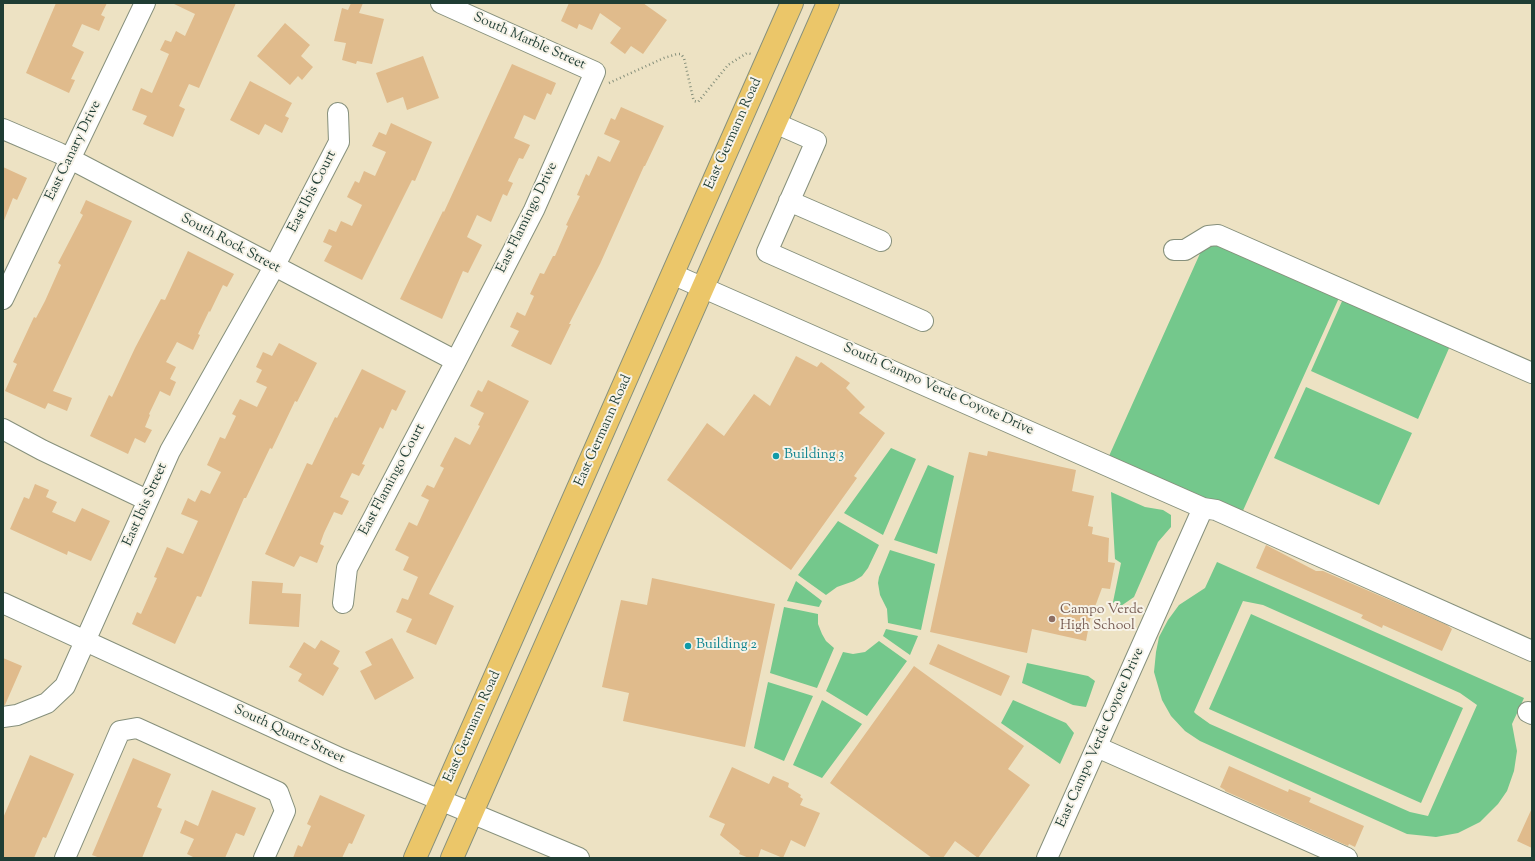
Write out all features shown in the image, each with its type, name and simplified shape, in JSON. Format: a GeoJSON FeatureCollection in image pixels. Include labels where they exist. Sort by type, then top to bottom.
{"type":"FeatureCollection","features":[{"type":"Feature","properties":{"kind":"main road","name":"East Germann Road"},"geometry":{"type":"LineString","coordinates":[[415,858],[792,3]]}},
{"type":"Feature","properties":{"kind":"main road"},"geometry":{"type":"LineString","coordinates":[[452,858],[828,3]]}},
{"type":"Feature","properties":{"kind":"street","name":"East Canary Drive"},"geometry":{"type":"LineString","coordinates":[[3,299],[145,3]]}},
{"type":"Feature","properties":{"kind":"street","name":"South Marble Street"},"geometry":{"type":"LineString","coordinates":[[441,3],[595,72]]}},
{"type":"Feature","properties":{"kind":"street","name":"East Flamingo Drive"},"geometry":{"type":"LineString","coordinates":[[456,361],[534,210],[595,72]]}},
{"type":"Feature","properties":{"kind":"street","name":"East Ibis Court"},"geometry":{"type":"LineString","coordinates":[[274,267],[339,142],[338,113]]}},
{"type":"Feature","properties":{"kind":"street"},"geometry":{"type":"LineString","coordinates":[[775,123],[816,141],[767,252],[923,321]]}},
{"type":"Feature","properties":{"kind":"street","name":"South Rock Street"},"geometry":{"type":"LineString","coordinates":[[3,129],[59,153],[274,267],[456,361]]}},
{"type":"Feature","properties":{"kind":"street"},"geometry":{"type":"LineString","coordinates":[[789,201],[881,241]]}},
{"type":"Feature","properties":{"kind":"street"},"geometry":{"type":"LineString","coordinates":[[1174,250],[1185,250],[1208,236],[1218,235],[1532,373]]}},
{"type":"Feature","properties":{"kind":"street","name":"East Ibis Street"},"geometry":{"type":"LineString","coordinates":[[3,717],[17,715],[47,703],[66,686],[147,500],[170,451],[274,267]]}},
{"type":"Feature","properties":{"kind":"street","name":"South Campo Verde Coyote Drive"},"geometry":{"type":"LineString","coordinates":[[672,274],[1203,508],[1216,510],[1532,651]]}},
{"type":"Feature","properties":{"kind":"street","name":"East Flamingo Court"},"geometry":{"type":"LineString","coordinates":[[343,603],[347,568],[456,361]]}},
{"type":"Feature","properties":{"kind":"street"},"geometry":{"type":"LineString","coordinates":[[3,428],[42,450],[147,500]]}},
{"type":"Feature","properties":{"kind":"street","name":"East Campo Verde Coyote Drive"},"geometry":{"type":"LineString","coordinates":[[1047,858],[1203,508]]}},
{"type":"Feature","properties":{"kind":"street","name":"South Quartz Street"},"geometry":{"type":"LineString","coordinates":[[3,603],[342,759],[441,799],[579,858]]}},
{"type":"Feature","properties":{"kind":"street"},"geometry":{"type":"LineString","coordinates":[[65,858],[120,731],[137,728],[278,792],[285,811],[264,858]]}},
{"type":"Feature","properties":{"kind":"street"},"geometry":{"type":"LineString","coordinates":[[1096,747],[1347,858]]}},
{"type":"Feature","properties":{"kind":"path"},"geometry":{"type":"LineString","coordinates":[[595,72],[608,83],[664,58],[681,54],[684,58],[692,98],[694,101],[698,102],[728,65],[736,58],[747,53],[767,61]]}},
{"type":"Feature","properties":{"kind":"green space"},"geometry":{"type":"Polygon","coordinates":[[[1211,229],[1343,289],[1241,515],[1109,456],[1211,229]]]}},
{"type":"Feature","properties":{"kind":"green space"},"geometry":{"type":"Polygon","coordinates":[[[1343,299],[1450,346],[1418,419],[1311,371],[1343,299]]]}},
{"type":"Feature","properties":{"kind":"green space"},"geometry":{"type":"Polygon","coordinates":[[[1306,387],[1412,433],[1379,505],[1274,458],[1306,387]]]}},
{"type":"Feature","properties":{"kind":"green space"},"geometry":{"type":"Polygon","coordinates":[[[891,448],[916,459],[883,535],[844,513],[891,448]]]}},
{"type":"Feature","properties":{"kind":"green space"},"geometry":{"type":"Polygon","coordinates":[[[928,465],[954,476],[937,554],[894,540],[928,465]]]}},
{"type":"Feature","properties":{"kind":"green space"},"geometry":{"type":"Polygon","coordinates":[[[1111,492],[1145,507],[1163,510],[1171,515],[1171,527],[1158,542],[1134,597],[1118,608],[1113,602],[1121,563],[1115,559],[1111,492]]]}},
{"type":"Feature","properties":{"kind":"green space"},"geometry":{"type":"Polygon","coordinates":[[[838,521],[879,545],[868,568],[862,576],[854,581],[837,587],[826,595],[798,575],[838,521]]]}},
{"type":"Feature","properties":{"kind":"green space"},"geometry":{"type":"Polygon","coordinates":[[[890,550],[935,564],[921,630],[888,623],[887,609],[880,595],[878,583],[890,550]]]}},
{"type":"Feature","properties":{"kind":"green space"},"geometry":{"type":"Polygon","coordinates":[[[1217,562],[1524,698],[1512,724],[1517,751],[1514,771],[1507,791],[1498,804],[1480,822],[1458,833],[1436,837],[1407,834],[1200,741],[1185,731],[1171,716],[1162,700],[1154,672],[1156,652],[1159,637],[1168,620],[1179,605],[1205,588],[1217,562]],[[1243,601],[1194,712],[1210,724],[1410,812],[1428,816],[1477,705],[1460,693],[1263,605],[1243,601]]]}},
{"type":"Feature","properties":{"kind":"green space"},"geometry":{"type":"Polygon","coordinates":[[[796,581],[822,601],[819,607],[787,601],[796,581]]]}},
{"type":"Feature","properties":{"kind":"green space"},"geometry":{"type":"Polygon","coordinates":[[[784,607],[818,614],[818,624],[822,634],[826,641],[834,648],[817,688],[770,673],[784,607]]]}},
{"type":"Feature","properties":{"kind":"green space"},"geometry":{"type":"Polygon","coordinates":[[[1251,614],[1463,708],[1421,803],[1209,709],[1251,614]]]}},
{"type":"Feature","properties":{"kind":"green space"},"geometry":{"type":"Polygon","coordinates":[[[886,629],[918,636],[910,655],[883,636],[886,629]]]}},
{"type":"Feature","properties":{"kind":"green space"},"geometry":{"type":"Polygon","coordinates":[[[879,641],[907,661],[867,716],[826,691],[843,652],[853,654],[865,652],[879,641]]]}},
{"type":"Feature","properties":{"kind":"green space"},"geometry":{"type":"Polygon","coordinates":[[[1027,663],[1088,676],[1095,681],[1086,707],[1073,705],[1022,683],[1027,663]]]}},
{"type":"Feature","properties":{"kind":"green space"},"geometry":{"type":"Polygon","coordinates":[[[768,682],[813,696],[784,761],[754,748],[768,682]]]}},
{"type":"Feature","properties":{"kind":"green space"},"geometry":{"type":"Polygon","coordinates":[[[822,700],[862,724],[822,778],[793,765],[822,700]]]}},
{"type":"Feature","properties":{"kind":"green space"},"geometry":{"type":"Polygon","coordinates":[[[1013,700],[1066,723],[1074,733],[1060,764],[1001,723],[1013,700]]]}},
{"type":"Feature","properties":{"kind":"building"},"geometry":{"type":"Polygon","coordinates":[[[56,3],[107,3],[101,15],[105,17],[99,31],[82,24],[72,46],[84,52],[71,79],[75,80],[69,93],[26,73],[56,3]]]}},
{"type":"Feature","properties":{"kind":"building"},"geometry":{"type":"Polygon","coordinates":[[[172,3],[236,3],[199,88],[189,84],[179,106],[185,109],[173,137],[143,124],[147,116],[132,110],[141,88],[152,93],[169,54],[160,50],[165,40],[171,42],[176,31],[185,36],[195,14],[172,3]]]}},
{"type":"Feature","properties":{"kind":"building"},"geometry":{"type":"Polygon","coordinates":[[[351,3],[363,3],[359,13],[384,19],[372,64],[357,61],[356,64],[342,60],[346,43],[334,41],[342,8],[348,10],[351,3]]]}},
{"type":"Feature","properties":{"kind":"building"},"geometry":{"type":"Polygon","coordinates":[[[569,3],[643,3],[667,20],[643,54],[631,46],[625,54],[610,43],[621,28],[600,13],[592,30],[579,24],[577,29],[561,21],[569,3]]]}},
{"type":"Feature","properties":{"kind":"building"},"geometry":{"type":"Polygon","coordinates":[[[285,23],[310,45],[301,56],[313,67],[302,80],[298,76],[290,85],[257,56],[285,23]]]}},
{"type":"Feature","properties":{"kind":"building"},"geometry":{"type":"Polygon","coordinates":[[[423,56],[439,98],[407,110],[403,97],[387,103],[376,73],[423,56]]]}},
{"type":"Feature","properties":{"kind":"building"},"geometry":{"type":"Polygon","coordinates":[[[512,64],[556,83],[551,95],[547,93],[535,120],[524,115],[514,138],[530,145],[523,159],[519,158],[508,181],[513,183],[507,196],[503,194],[491,222],[477,215],[467,237],[482,245],[468,273],[463,271],[442,319],[400,299],[443,211],[444,212],[512,64]]]}},
{"type":"Feature","properties":{"kind":"building"},"geometry":{"type":"Polygon","coordinates":[[[250,81],[292,103],[285,116],[289,118],[282,133],[265,124],[259,135],[230,120],[250,81]]]}},
{"type":"Feature","properties":{"kind":"building"},"geometry":{"type":"Polygon","coordinates":[[[621,107],[664,126],[644,166],[600,264],[569,324],[571,324],[551,365],[511,346],[519,331],[510,327],[517,312],[525,316],[534,296],[530,294],[540,273],[544,274],[553,256],[555,256],[568,226],[566,225],[580,196],[577,195],[586,174],[589,176],[598,156],[610,162],[620,141],[604,134],[611,118],[615,120],[621,107]]]}},
{"type":"Feature","properties":{"kind":"building"},"geometry":{"type":"Polygon","coordinates":[[[391,123],[432,142],[415,181],[412,180],[362,280],[324,261],[332,246],[323,242],[329,229],[336,232],[341,221],[352,226],[362,205],[347,197],[355,181],[359,183],[364,171],[375,176],[386,152],[372,146],[379,132],[386,135],[391,123]]]}},
{"type":"Feature","properties":{"kind":"building"},"geometry":{"type":"Polygon","coordinates":[[[3,167],[27,178],[17,200],[13,198],[3,223],[3,167]]]}},
{"type":"Feature","properties":{"kind":"building"},"geometry":{"type":"Polygon","coordinates":[[[86,200],[132,221],[53,391],[72,398],[67,411],[48,403],[45,409],[5,391],[17,364],[13,362],[34,317],[36,318],[45,301],[61,265],[58,263],[83,215],[80,213],[86,200]]]}},
{"type":"Feature","properties":{"kind":"building"},"geometry":{"type":"Polygon","coordinates":[[[188,251],[234,274],[227,287],[223,285],[198,334],[200,335],[193,350],[177,342],[166,362],[176,367],[170,379],[176,382],[170,396],[160,391],[149,414],[150,415],[145,427],[152,430],[145,443],[135,438],[128,454],[90,436],[109,395],[112,397],[135,348],[161,299],[165,300],[188,251]]]}},
{"type":"Feature","properties":{"kind":"building"},"geometry":{"type":"Polygon","coordinates":[[[279,343],[317,363],[297,402],[295,401],[272,449],[270,448],[246,498],[244,498],[201,597],[197,596],[175,644],[132,624],[137,612],[141,614],[157,578],[154,577],[167,547],[183,554],[198,521],[181,514],[188,498],[195,502],[201,490],[210,494],[221,472],[207,465],[220,437],[225,439],[236,416],[232,414],[240,399],[257,407],[267,387],[256,382],[262,370],[256,367],[263,352],[272,356],[279,343]]]}},
{"type":"Feature","properties":{"kind":"building","name":"Building 3"},"geometry":{"type":"Polygon","coordinates":[[[796,356],[817,367],[821,362],[850,383],[846,388],[865,407],[859,413],[885,433],[854,476],[857,478],[791,570],[667,480],[707,423],[724,436],[754,394],[770,406],[796,356]]]}},
{"type":"Feature","properties":{"kind":"building"},"geometry":{"type":"Polygon","coordinates":[[[362,369],[406,391],[396,411],[392,409],[383,429],[380,427],[362,464],[365,465],[359,476],[352,473],[340,497],[349,501],[342,515],[334,512],[320,544],[324,546],[317,563],[300,556],[294,567],[265,554],[307,463],[312,465],[335,417],[337,418],[362,369]]]}},
{"type":"Feature","properties":{"kind":"building"},"geometry":{"type":"Polygon","coordinates":[[[488,380],[529,401],[429,594],[454,606],[436,645],[406,632],[412,619],[396,612],[402,598],[408,600],[418,577],[403,570],[409,557],[395,550],[409,522],[417,526],[429,500],[421,496],[427,485],[434,488],[444,468],[440,466],[455,437],[470,445],[480,426],[478,425],[484,413],[470,406],[478,390],[482,392],[488,380]]]}},
{"type":"Feature","properties":{"kind":"building"},"geometry":{"type":"Polygon","coordinates":[[[988,451],[1076,470],[1072,491],[1094,496],[1088,526],[1093,527],[1092,534],[1109,538],[1108,562],[1115,563],[1110,589],[1102,588],[1090,620],[1086,641],[1032,629],[1027,653],[930,632],[969,452],[987,456],[988,451]]]}},
{"type":"Feature","properties":{"kind":"building"},"geometry":{"type":"Polygon","coordinates":[[[35,484],[49,490],[46,497],[57,502],[52,512],[75,522],[82,508],[110,521],[91,561],[68,551],[67,555],[10,529],[24,497],[29,499],[35,484]]]}},
{"type":"Feature","properties":{"kind":"building"},"geometry":{"type":"Polygon","coordinates":[[[1266,545],[1316,571],[1323,571],[1447,625],[1452,629],[1442,651],[1383,625],[1382,628],[1361,618],[1363,615],[1256,568],[1266,545]]]}},
{"type":"Feature","properties":{"kind":"building","name":"Building 2"},"geometry":{"type":"Polygon","coordinates":[[[652,578],[775,604],[745,747],[623,721],[629,693],[602,687],[621,600],[647,605],[652,578]]]}},
{"type":"Feature","properties":{"kind":"building"},"geometry":{"type":"Polygon","coordinates":[[[252,581],[283,583],[282,593],[301,594],[299,627],[249,624],[252,581]]]}},
{"type":"Feature","properties":{"kind":"building"},"geometry":{"type":"Polygon","coordinates":[[[392,638],[414,678],[375,700],[360,671],[372,665],[365,652],[392,638]]]}},
{"type":"Feature","properties":{"kind":"building"},"geometry":{"type":"Polygon","coordinates":[[[321,640],[340,651],[333,664],[339,668],[323,696],[298,681],[302,674],[289,667],[304,642],[315,649],[321,640]]]}},
{"type":"Feature","properties":{"kind":"building"},"geometry":{"type":"Polygon","coordinates":[[[938,644],[1010,676],[1001,696],[929,664],[938,644]]]}},
{"type":"Feature","properties":{"kind":"building"},"geometry":{"type":"Polygon","coordinates":[[[3,658],[22,666],[5,705],[3,705],[3,658]]]}},
{"type":"Feature","properties":{"kind":"building"},"geometry":{"type":"Polygon","coordinates":[[[914,666],[1024,746],[1008,769],[1030,785],[978,858],[955,841],[943,858],[932,858],[830,783],[914,666]]]}},
{"type":"Feature","properties":{"kind":"building"},"geometry":{"type":"Polygon","coordinates":[[[30,755],[74,774],[46,838],[43,837],[34,858],[3,858],[3,818],[30,755]]]}},
{"type":"Feature","properties":{"kind":"building"},"geometry":{"type":"Polygon","coordinates":[[[133,758],[171,774],[157,807],[162,809],[142,858],[100,858],[92,855],[133,758]]]}},
{"type":"Feature","properties":{"kind":"building"},"geometry":{"type":"Polygon","coordinates":[[[1229,766],[1288,792],[1289,789],[1311,798],[1309,802],[1364,826],[1355,847],[1349,844],[1348,846],[1225,791],[1220,787],[1229,766]]]}},
{"type":"Feature","properties":{"kind":"building"},"geometry":{"type":"Polygon","coordinates":[[[732,767],[769,784],[773,776],[789,783],[788,787],[801,795],[800,797],[803,799],[800,805],[820,813],[805,847],[791,840],[783,858],[761,849],[758,858],[749,858],[739,854],[740,851],[720,835],[725,824],[709,817],[732,767]]]}},
{"type":"Feature","properties":{"kind":"building"},"geometry":{"type":"Polygon","coordinates":[[[212,790],[256,808],[244,836],[236,833],[225,858],[195,858],[187,854],[194,839],[180,833],[185,820],[198,826],[212,790]]]}},
{"type":"Feature","properties":{"kind":"building"},"geometry":{"type":"Polygon","coordinates":[[[320,795],[365,815],[352,844],[349,843],[342,858],[293,858],[298,845],[302,847],[311,826],[307,824],[320,795]]]}},
{"type":"Feature","properties":{"kind":"building"},"geometry":{"type":"Polygon","coordinates":[[[1532,808],[1532,848],[1517,841],[1532,808]]]}},
{"type":"Feature","properties":{"kind":"place","name":"Building 3"},"geometry":{"type":"Point","coordinates":[776,456]}},
{"type":"Feature","properties":{"kind":"place","name":"Campo Verde High School"},"geometry":{"type":"Point","coordinates":[1052,619]}},
{"type":"Feature","properties":{"kind":"place","name":"Building 2"},"geometry":{"type":"Point","coordinates":[688,646]}}]}
